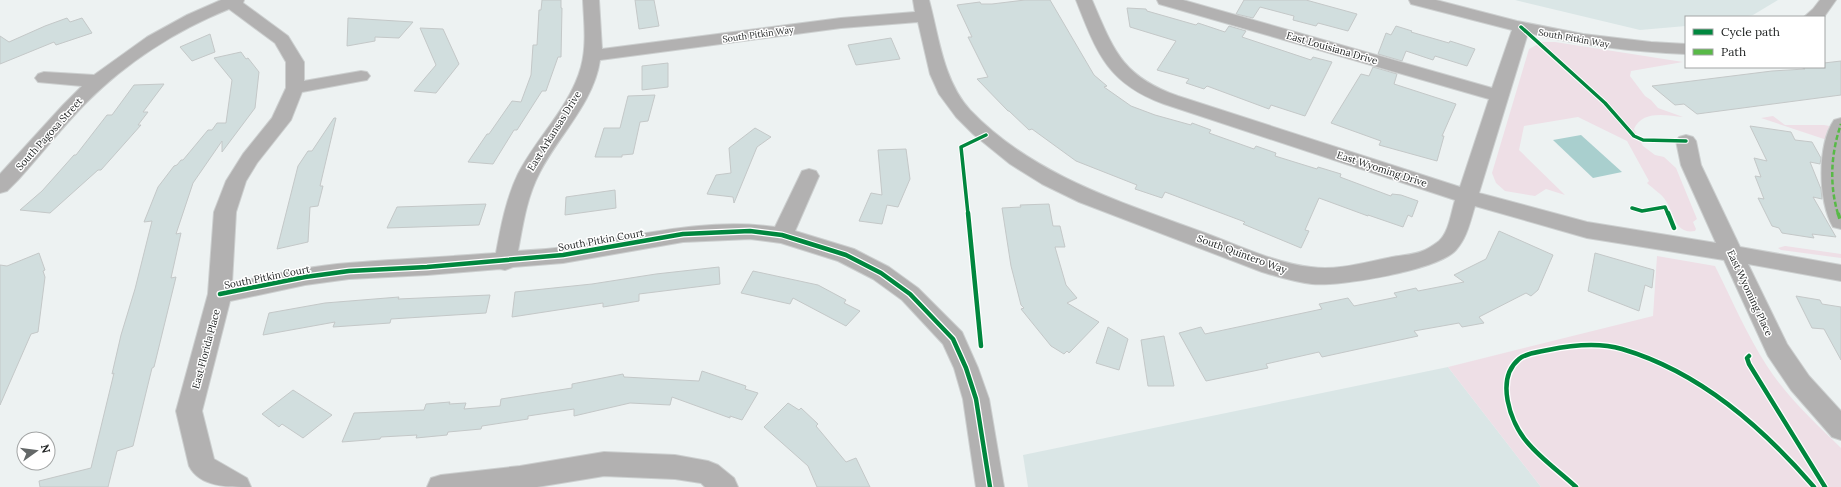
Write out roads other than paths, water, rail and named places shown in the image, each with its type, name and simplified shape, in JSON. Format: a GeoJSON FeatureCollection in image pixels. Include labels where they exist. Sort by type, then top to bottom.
{"type":"FeatureCollection","features":[{"type":"Feature","properties":{"kind":"street","name":"East Arkansas Drive"},"geometry":{"type":"LineString","coordinates":[[505,262],[520,194],[529,172],[578,96],[587,76],[592,55],[592,0]]}},
{"type":"Feature","properties":{"kind":"street","name":"East Wyoming Drive"},"geometry":{"type":"LineString","coordinates":[[1084,0],[1113,62],[1123,74],[1136,84],[1154,94],[1468,197],[1587,230],[1732,253],[1841,273]]}},
{"type":"Feature","properties":{"kind":"street","name":"East Louisiana Drive"},"geometry":{"type":"LineString","coordinates":[[1165,0],[1499,96]]}},
{"type":"Feature","properties":{"kind":"street","name":"South Pitkin Way"},"geometry":{"type":"LineString","coordinates":[[1417,0],[1520,27],[1596,42],[1626,46],[1685,49]]}},
{"type":"Feature","properties":{"kind":"street","name":"South Pagosa Street"},"geometry":{"type":"LineString","coordinates":[[0,186],[21,166],[79,100],[117,65],[149,43],[185,23],[234,1]]}},
{"type":"Feature","properties":{"kind":"street","name":"East Florida Place"},"geometry":{"type":"LineString","coordinates":[[234,1],[282,40],[295,62],[295,88],[281,120],[250,159],[236,181],[228,202],[220,294],[189,411],[202,466],[238,487]]}},
{"type":"Feature","properties":{"kind":"street","name":"South Pitkin Way"},"geometry":{"type":"LineString","coordinates":[[592,55],[621,53],[841,23],[923,8]]}},
{"type":"Feature","properties":{"kind":"street","name":"South Quintero Way"},"geometry":{"type":"LineString","coordinates":[[923,8],[939,74],[948,94],[963,113],[980,130],[1017,160],[1049,179],[1086,197],[1270,266],[1290,272],[1313,276],[1336,276],[1415,261],[1432,256],[1447,246],[1456,236],[1520,27]]}},
{"type":"Feature","properties":{"kind":"street"},"geometry":{"type":"LineString","coordinates":[[1822,8],[1841,11]]}},
{"type":"Feature","properties":{"kind":"street"},"geometry":{"type":"LineString","coordinates":[[295,88],[361,76]]}},
{"type":"Feature","properties":{"kind":"street"},"geometry":{"type":"LineString","coordinates":[[44,78],[98,81]]}},
{"type":"Feature","properties":{"kind":"street"},"geometry":{"type":"LineString","coordinates":[[1841,124],[1833,146],[1832,167],[1833,189],[1841,222]]}},
{"type":"Feature","properties":{"kind":"street","name":"East Wyoming Place"},"geometry":{"type":"LineString","coordinates":[[1686,141],[1691,165],[1777,349],[1800,383],[1841,429]]}},
{"type":"Feature","properties":{"kind":"street"},"geometry":{"type":"LineString","coordinates":[[782,235],[809,176]]}},
{"type":"Feature","properties":{"kind":"street","name":"South Pitkin Court"},"geometry":{"type":"LineString","coordinates":[[220,294],[305,277],[349,271],[505,262],[563,255],[683,234],[750,231],[782,235],[846,255],[881,273],[910,294],[953,339],[966,368],[976,399],[990,487]]}},
{"type":"Feature","properties":{"kind":"street"},"geometry":{"type":"LineString","coordinates":[[441,487],[520,478],[604,464],[674,467],[708,473],[724,487]]}},
{"type":"Feature","properties":{"kind":"water"},"geometry":{"type":"Polygon","coordinates":[[[1581,135],[1622,172],[1593,178],[1553,140],[1581,135]]]}}]}
